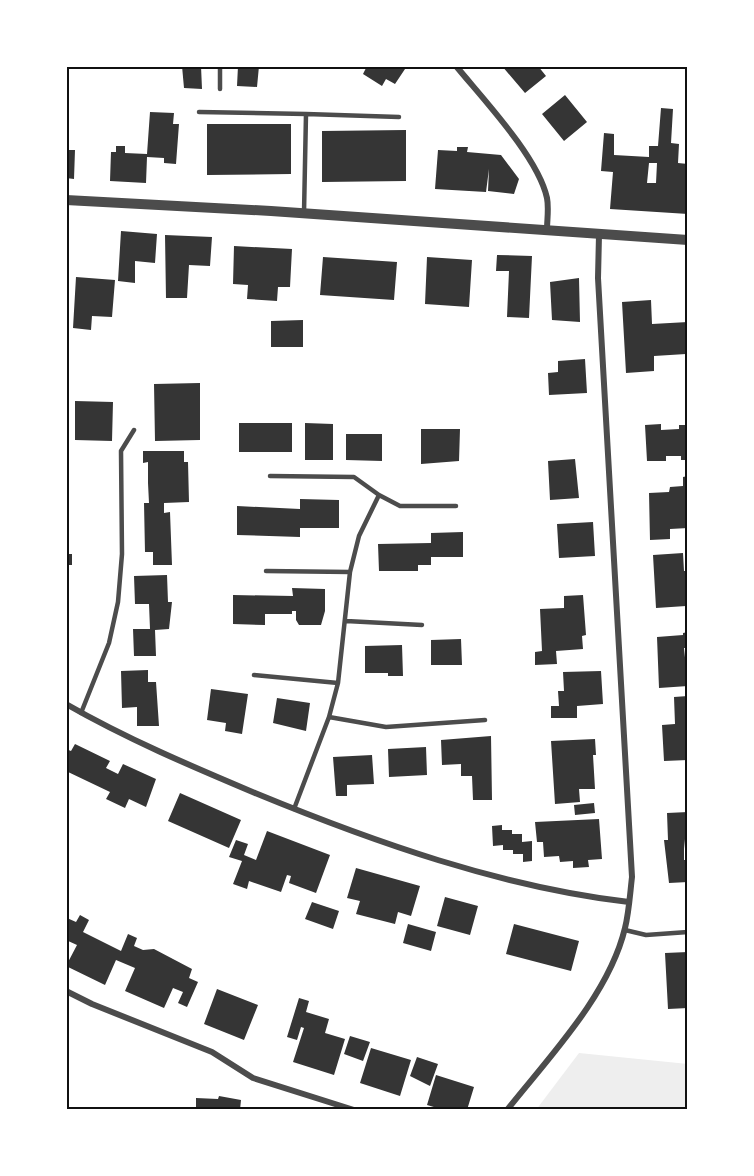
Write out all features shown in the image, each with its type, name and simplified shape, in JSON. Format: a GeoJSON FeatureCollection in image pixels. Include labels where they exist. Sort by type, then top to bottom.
{"type":"FeatureCollection","features":[{"type":"Feature","properties":{"kind":"street"},"geometry":{"type":"LineString","coordinates":[[456,66],[518,142],[542,185],[547,199],[547,230]]}},
{"type":"Feature","properties":{"kind":"street"},"geometry":{"type":"LineString","coordinates":[[66,200],[304,213],[688,240]]}},
{"type":"Feature","properties":{"kind":"street"},"geometry":{"type":"LineString","coordinates":[[507,1110],[596,994],[625,930],[629,902],[631,854],[598,278],[599,235]]}},
{"type":"Feature","properties":{"kind":"street"},"geometry":{"type":"LineString","coordinates":[[66,704],[178,761],[294,809],[396,847],[552,889],[629,902]]}},
{"type":"Feature","properties":{"kind":"street"},"geometry":{"type":"LineString","coordinates":[[66,991],[92,1004],[212,1052],[253,1078],[354,1110]]}},
{"type":"Feature","properties":{"kind":"lane"},"geometry":{"type":"LineString","coordinates":[[220,66],[220,89]]}},
{"type":"Feature","properties":{"kind":"lane"},"geometry":{"type":"LineString","coordinates":[[199,112],[399,117]]}},
{"type":"Feature","properties":{"kind":"lane"},"geometry":{"type":"LineString","coordinates":[[304,213],[306,114]]}},
{"type":"Feature","properties":{"kind":"lane"},"geometry":{"type":"LineString","coordinates":[[81,713],[109,643],[118,602],[122,554],[121,451],[134,430]]}},
{"type":"Feature","properties":{"kind":"lane"},"geometry":{"type":"LineString","coordinates":[[270,476],[354,477],[379,495],[400,506],[456,506]]}},
{"type":"Feature","properties":{"kind":"lane"},"geometry":{"type":"LineString","coordinates":[[294,809],[329,717],[338,683],[350,572],[359,536],[379,495]]}},
{"type":"Feature","properties":{"kind":"lane"},"geometry":{"type":"LineString","coordinates":[[266,571],[350,572]]}},
{"type":"Feature","properties":{"kind":"lane"},"geometry":{"type":"LineString","coordinates":[[346,621],[422,625]]}},
{"type":"Feature","properties":{"kind":"lane"},"geometry":{"type":"LineString","coordinates":[[254,675],[338,683]]}},
{"type":"Feature","properties":{"kind":"lane"},"geometry":{"type":"LineString","coordinates":[[329,717],[386,727],[485,720]]}},
{"type":"Feature","properties":{"kind":"lane"},"geometry":{"type":"LineString","coordinates":[[625,930],[646,935],[688,932]]}},
{"type":"Feature","properties":{"kind":"shaded area"},"geometry":{"type":"Polygon","coordinates":[[[579,1053],[688,1064],[688,1110],[536,1110],[579,1053]]]}},
{"type":"Feature","properties":{"kind":"building"},"geometry":{"type":"Polygon","coordinates":[[[182,66],[201,66],[202,89],[184,88],[182,66]]]}},
{"type":"Feature","properties":{"kind":"building"},"geometry":{"type":"Polygon","coordinates":[[[238,66],[259,66],[257,87],[237,86],[238,66]]]}},
{"type":"Feature","properties":{"kind":"building"},"geometry":{"type":"Polygon","coordinates":[[[367,66],[407,66],[395,84],[386,79],[382,86],[363,74],[367,66]]]}},
{"type":"Feature","properties":{"kind":"building"},"geometry":{"type":"Polygon","coordinates":[[[502,66],[538,66],[546,76],[525,93],[502,66]]]}},
{"type":"Feature","properties":{"kind":"building"},"geometry":{"type":"Polygon","coordinates":[[[565,95],[587,122],[564,141],[542,114],[565,95]]]}},
{"type":"Feature","properties":{"kind":"building"},"geometry":{"type":"Polygon","coordinates":[[[661,108],[673,109],[671,143],[679,144],[678,163],[688,164],[688,214],[610,209],[613,172],[601,171],[604,133],[614,134],[614,155],[649,157],[649,146],[658,146],[661,108]],[[649,163],[647,183],[656,183],[657,163],[649,163]]]}},
{"type":"Feature","properties":{"kind":"building"},"geometry":{"type":"Polygon","coordinates":[[[150,112],[174,113],[173,124],[179,124],[176,164],[164,163],[164,158],[147,157],[146,183],[110,181],[111,152],[116,152],[116,146],[125,146],[125,153],[147,154],[150,112]]]}},
{"type":"Feature","properties":{"kind":"building"},"geometry":{"type":"Polygon","coordinates":[[[207,124],[291,124],[291,174],[207,175],[207,124]]]}},
{"type":"Feature","properties":{"kind":"building"},"geometry":{"type":"Polygon","coordinates":[[[406,130],[406,181],[322,182],[322,131],[406,130]]]}},
{"type":"Feature","properties":{"kind":"building"},"geometry":{"type":"Polygon","coordinates":[[[457,147],[468,147],[467,152],[501,155],[519,179],[514,194],[488,191],[489,169],[486,192],[435,189],[438,150],[457,151],[457,147]]]}},
{"type":"Feature","properties":{"kind":"building"},"geometry":{"type":"Polygon","coordinates":[[[66,150],[75,150],[74,179],[66,178],[66,150]]]}},
{"type":"Feature","properties":{"kind":"building"},"geometry":{"type":"Polygon","coordinates":[[[121,231],[157,234],[155,263],[135,261],[135,283],[118,281],[121,231]]]}},
{"type":"Feature","properties":{"kind":"building"},"geometry":{"type":"Polygon","coordinates":[[[165,235],[212,237],[210,266],[189,265],[187,298],[166,298],[165,235]]]}},
{"type":"Feature","properties":{"kind":"building"},"geometry":{"type":"Polygon","coordinates":[[[234,246],[292,249],[290,287],[278,287],[277,301],[247,299],[248,285],[233,284],[234,246]]]}},
{"type":"Feature","properties":{"kind":"building"},"geometry":{"type":"Polygon","coordinates":[[[497,255],[532,256],[529,318],[507,317],[509,271],[496,271],[497,255]]]}},
{"type":"Feature","properties":{"kind":"building"},"geometry":{"type":"Polygon","coordinates":[[[323,257],[397,262],[394,300],[320,295],[323,257]]]}},
{"type":"Feature","properties":{"kind":"building"},"geometry":{"type":"Polygon","coordinates":[[[427,257],[472,260],[469,307],[425,304],[427,257]]]}},
{"type":"Feature","properties":{"kind":"building"},"geometry":{"type":"Polygon","coordinates":[[[76,277],[115,280],[112,317],[92,316],[91,330],[73,328],[76,277]]]}},
{"type":"Feature","properties":{"kind":"building"},"geometry":{"type":"Polygon","coordinates":[[[579,278],[580,322],[552,320],[550,282],[579,278]]]}},
{"type":"Feature","properties":{"kind":"building"},"geometry":{"type":"Polygon","coordinates":[[[651,300],[652,324],[688,322],[688,360],[686,354],[654,356],[654,371],[626,373],[622,302],[651,300]]]}},
{"type":"Feature","properties":{"kind":"building"},"geometry":{"type":"Polygon","coordinates":[[[303,320],[303,347],[271,347],[271,321],[303,320]]]}},
{"type":"Feature","properties":{"kind":"building"},"geometry":{"type":"Polygon","coordinates":[[[585,359],[587,393],[549,395],[548,373],[558,372],[558,361],[585,359]]]}},
{"type":"Feature","properties":{"kind":"building"},"geometry":{"type":"Polygon","coordinates":[[[200,383],[200,440],[155,441],[154,384],[200,383]]]}},
{"type":"Feature","properties":{"kind":"building"},"geometry":{"type":"Polygon","coordinates":[[[75,401],[113,402],[112,441],[75,440],[75,401]]]}},
{"type":"Feature","properties":{"kind":"building"},"geometry":{"type":"Polygon","coordinates":[[[239,423],[292,423],[292,452],[239,452],[239,423]]]}},
{"type":"Feature","properties":{"kind":"building"},"geometry":{"type":"Polygon","coordinates":[[[305,423],[333,424],[333,460],[305,460],[305,423]]]}},
{"type":"Feature","properties":{"kind":"building"},"geometry":{"type":"Polygon","coordinates":[[[661,424],[661,430],[679,429],[679,425],[688,425],[688,460],[681,460],[681,456],[666,456],[666,461],[647,461],[645,425],[661,424]]]}},
{"type":"Feature","properties":{"kind":"building"},"geometry":{"type":"Polygon","coordinates":[[[421,429],[460,429],[459,461],[421,464],[421,429]]]}},
{"type":"Feature","properties":{"kind":"building"},"geometry":{"type":"Polygon","coordinates":[[[346,434],[382,434],[382,461],[346,460],[346,434]]]}},
{"type":"Feature","properties":{"kind":"building"},"geometry":{"type":"Polygon","coordinates":[[[143,451],[184,451],[184,462],[188,462],[189,502],[164,503],[164,513],[170,512],[172,565],[153,565],[153,552],[145,552],[144,503],[149,503],[148,462],[143,463],[143,451]]]}},
{"type":"Feature","properties":{"kind":"building"},"geometry":{"type":"Polygon","coordinates":[[[575,459],[579,498],[550,500],[548,461],[575,459]]]}},
{"type":"Feature","properties":{"kind":"building"},"geometry":{"type":"Polygon","coordinates":[[[688,476],[688,528],[670,529],[670,539],[650,540],[649,493],[669,492],[670,487],[683,486],[683,477],[688,476]]]}},
{"type":"Feature","properties":{"kind":"building"},"geometry":{"type":"Polygon","coordinates":[[[300,499],[339,500],[339,528],[300,528],[300,537],[237,535],[237,506],[300,509],[300,499]]]}},
{"type":"Feature","properties":{"kind":"building"},"geometry":{"type":"Polygon","coordinates":[[[593,522],[595,556],[559,558],[557,524],[593,522]]]}},
{"type":"Feature","properties":{"kind":"building"},"geometry":{"type":"Polygon","coordinates":[[[463,532],[463,557],[431,557],[431,565],[418,565],[418,571],[379,571],[378,544],[431,543],[431,533],[463,532]]]}},
{"type":"Feature","properties":{"kind":"building"},"geometry":{"type":"Polygon","coordinates":[[[683,553],[684,571],[688,571],[688,587],[685,587],[686,606],[656,608],[653,555],[683,553]]]}},
{"type":"Feature","properties":{"kind":"building"},"geometry":{"type":"Polygon","coordinates":[[[66,554],[72,554],[72,565],[66,565],[66,554]]]}},
{"type":"Feature","properties":{"kind":"building"},"geometry":{"type":"Polygon","coordinates":[[[167,575],[168,602],[172,602],[169,629],[155,630],[156,656],[134,656],[133,629],[150,629],[149,604],[135,604],[134,576],[167,575]]]}},
{"type":"Feature","properties":{"kind":"building"},"geometry":{"type":"Polygon","coordinates":[[[292,588],[325,589],[325,611],[321,625],[299,625],[296,620],[296,611],[292,611],[292,614],[265,614],[265,625],[233,624],[233,595],[293,596],[292,588]]]}},
{"type":"Feature","properties":{"kind":"building"},"geometry":{"type":"Polygon","coordinates":[[[583,595],[586,635],[582,636],[583,649],[556,651],[557,664],[535,665],[535,652],[542,651],[540,609],[564,608],[564,596],[583,595]]]}},
{"type":"Feature","properties":{"kind":"building"},"geometry":{"type":"Polygon","coordinates":[[[688,632],[688,648],[684,648],[688,686],[659,688],[657,637],[683,635],[688,632]]]}},
{"type":"Feature","properties":{"kind":"building"},"geometry":{"type":"Polygon","coordinates":[[[461,639],[462,665],[431,665],[431,640],[461,639]]]}},
{"type":"Feature","properties":{"kind":"building"},"geometry":{"type":"Polygon","coordinates":[[[402,645],[403,676],[388,676],[388,673],[365,673],[365,646],[402,645]]]}},
{"type":"Feature","properties":{"kind":"building"},"geometry":{"type":"Polygon","coordinates":[[[148,670],[148,682],[156,682],[159,726],[137,726],[137,707],[122,708],[121,671],[148,670]]]}},
{"type":"Feature","properties":{"kind":"building"},"geometry":{"type":"Polygon","coordinates":[[[601,671],[603,704],[577,706],[577,718],[551,718],[551,706],[559,706],[558,691],[564,691],[563,672],[601,671]]]}},
{"type":"Feature","properties":{"kind":"building"},"geometry":{"type":"Polygon","coordinates":[[[211,689],[248,694],[242,734],[225,731],[226,723],[207,720],[211,689]]]}},
{"type":"Feature","properties":{"kind":"building"},"geometry":{"type":"Polygon","coordinates":[[[688,696],[688,760],[664,761],[662,725],[675,724],[674,697],[688,696]]]}},
{"type":"Feature","properties":{"kind":"building"},"geometry":{"type":"Polygon","coordinates":[[[277,698],[310,703],[306,731],[273,723],[277,698]]]}},
{"type":"Feature","properties":{"kind":"building"},"geometry":{"type":"Polygon","coordinates":[[[491,736],[492,800],[473,800],[472,776],[461,776],[461,764],[442,765],[441,740],[491,736]]]}},
{"type":"Feature","properties":{"kind":"building"},"geometry":{"type":"Polygon","coordinates":[[[595,739],[596,755],[593,755],[595,789],[579,789],[580,802],[555,804],[551,741],[595,739]]]}},
{"type":"Feature","properties":{"kind":"building"},"geometry":{"type":"Polygon","coordinates":[[[75,744],[110,761],[106,768],[118,774],[123,764],[156,779],[146,807],[129,799],[125,808],[106,799],[110,792],[66,771],[66,749],[71,751],[75,744]]]}},
{"type":"Feature","properties":{"kind":"building"},"geometry":{"type":"Polygon","coordinates":[[[426,747],[427,775],[389,777],[388,749],[426,747]]]}},
{"type":"Feature","properties":{"kind":"building"},"geometry":{"type":"Polygon","coordinates":[[[372,755],[374,784],[347,785],[347,796],[336,796],[333,757],[372,755]]]}},
{"type":"Feature","properties":{"kind":"building"},"geometry":{"type":"Polygon","coordinates":[[[180,793],[241,820],[229,848],[168,821],[180,793]]]}},
{"type":"Feature","properties":{"kind":"building"},"geometry":{"type":"Polygon","coordinates":[[[594,803],[595,813],[575,815],[574,805],[594,803]]]}},
{"type":"Feature","properties":{"kind":"building"},"geometry":{"type":"Polygon","coordinates":[[[688,812],[688,839],[685,839],[684,860],[688,860],[688,882],[669,883],[664,840],[668,840],[667,813],[688,812]]]}},
{"type":"Feature","properties":{"kind":"building"},"geometry":{"type":"Polygon","coordinates":[[[599,819],[602,859],[588,860],[589,867],[573,868],[573,861],[560,862],[559,856],[544,857],[543,842],[537,842],[535,822],[599,819]]]}},
{"type":"Feature","properties":{"kind":"building"},"geometry":{"type":"Polygon","coordinates":[[[502,825],[502,830],[512,830],[512,834],[522,834],[522,842],[532,841],[532,861],[523,862],[523,854],[513,854],[513,850],[503,850],[503,845],[493,846],[492,826],[502,825]]]}},
{"type":"Feature","properties":{"kind":"building"},"geometry":{"type":"Polygon","coordinates":[[[267,831],[330,855],[316,893],[289,883],[291,876],[287,875],[281,892],[249,881],[247,889],[233,884],[242,861],[229,857],[236,840],[248,844],[244,855],[256,860],[267,831]]]}},
{"type":"Feature","properties":{"kind":"building"},"geometry":{"type":"Polygon","coordinates":[[[356,868],[420,886],[411,916],[398,912],[395,924],[356,914],[360,901],[347,898],[356,868]]]}},
{"type":"Feature","properties":{"kind":"building"},"geometry":{"type":"Polygon","coordinates":[[[445,897],[478,906],[470,935],[437,926],[445,897]]]}},
{"type":"Feature","properties":{"kind":"building"},"geometry":{"type":"Polygon","coordinates":[[[312,902],[339,911],[333,929],[305,919],[312,902]]]}},
{"type":"Feature","properties":{"kind":"building"},"geometry":{"type":"Polygon","coordinates":[[[80,915],[89,920],[83,932],[121,951],[128,934],[137,938],[134,946],[143,950],[154,949],[192,969],[189,978],[198,982],[187,1007],[178,1003],[183,992],[173,988],[164,1008],[125,991],[135,968],[116,960],[105,985],[66,966],[77,945],[66,940],[66,921],[67,918],[76,922],[80,915]]]}},
{"type":"Feature","properties":{"kind":"building"},"geometry":{"type":"Polygon","coordinates":[[[408,924],[436,932],[431,951],[403,943],[408,924]]]}},
{"type":"Feature","properties":{"kind":"building"},"geometry":{"type":"Polygon","coordinates":[[[514,924],[579,941],[571,971],[506,954],[514,924]]]}},
{"type":"Feature","properties":{"kind":"building"},"geometry":{"type":"Polygon","coordinates":[[[688,952],[688,1008],[668,1009],[665,953],[688,952]]]}},
{"type":"Feature","properties":{"kind":"building"},"geometry":{"type":"Polygon","coordinates":[[[217,989],[258,1005],[244,1040],[204,1024],[217,989]]]}},
{"type":"Feature","properties":{"kind":"building"},"geometry":{"type":"Polygon","coordinates":[[[299,998],[309,1001],[306,1012],[329,1019],[325,1033],[345,1039],[334,1075],[293,1062],[304,1028],[301,1027],[297,1040],[287,1037],[299,998]]]}},
{"type":"Feature","properties":{"kind":"building"},"geometry":{"type":"Polygon","coordinates":[[[350,1036],[370,1042],[363,1061],[344,1054],[350,1036]]]}},
{"type":"Feature","properties":{"kind":"building"},"geometry":{"type":"Polygon","coordinates":[[[371,1048],[411,1060],[400,1096],[360,1083],[371,1048]]]}},
{"type":"Feature","properties":{"kind":"building"},"geometry":{"type":"Polygon","coordinates":[[[417,1057],[438,1064],[430,1086],[410,1076],[417,1057]]]}},
{"type":"Feature","properties":{"kind":"building"},"geometry":{"type":"Polygon","coordinates":[[[436,1075],[474,1087],[467,1110],[444,1110],[427,1105],[436,1075]]]}},
{"type":"Feature","properties":{"kind":"building"},"geometry":{"type":"Polygon","coordinates":[[[219,1096],[241,1100],[240,1110],[196,1110],[196,1098],[218,1099],[219,1096]]]}}]}
